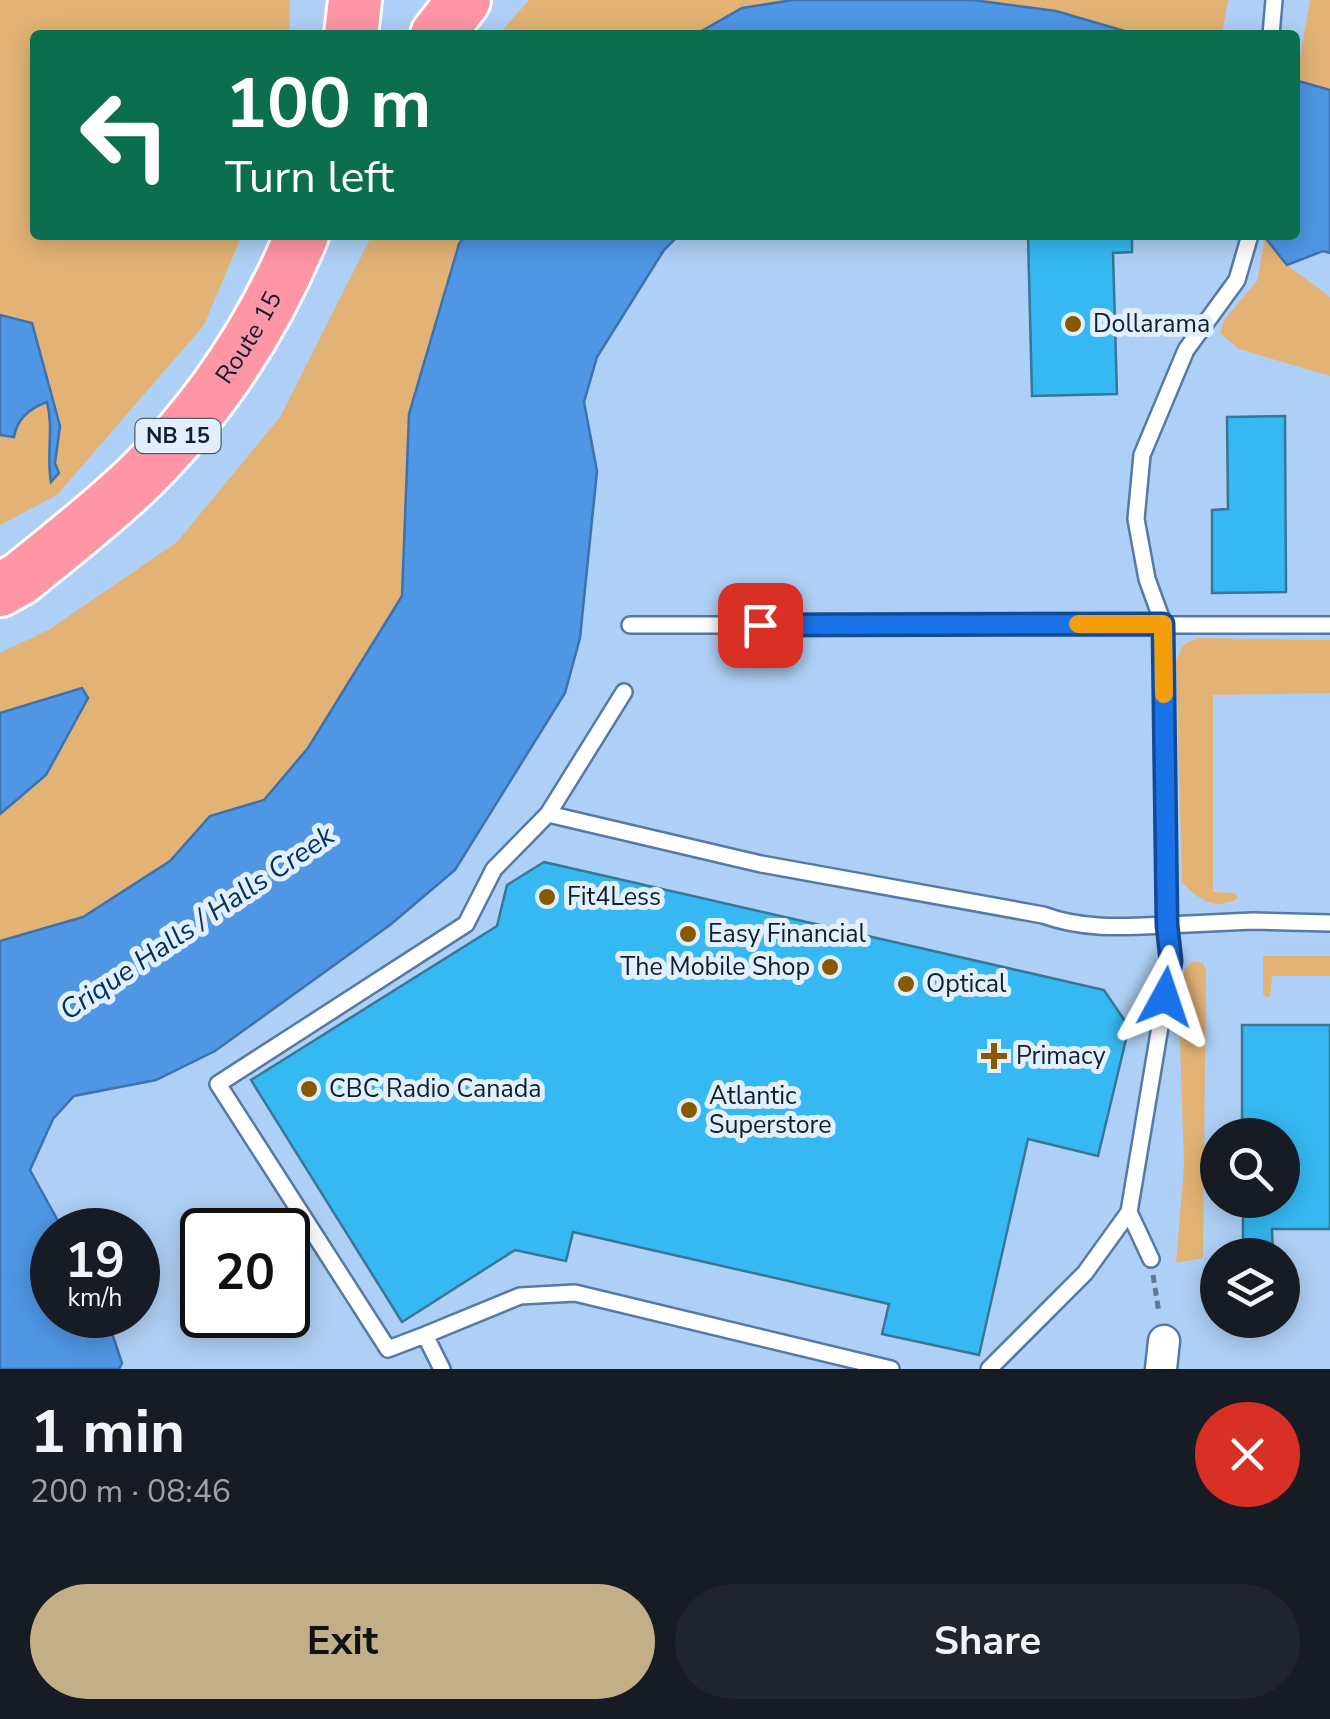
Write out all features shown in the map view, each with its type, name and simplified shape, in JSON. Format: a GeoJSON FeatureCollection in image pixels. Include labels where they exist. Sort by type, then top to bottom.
{"type":"FeatureCollection","features":[{"type":"Feature","properties":{"kind":"highway"},"geometry":{"type":"LineString","coordinates":[[351,30],[354,0]]}},
{"type":"Feature","properties":{"kind":"highway"},"geometry":{"type":"LineString","coordinates":[[441,30],[464,0]]}},
{"type":"Feature","properties":{"kind":"highway","name":"Route 15"},"geometry":{"type":"LineString","coordinates":[[0,590],[20,578],[139,478],[194,418],[242,352],[283,281],[300,240]]}},
{"type":"Feature","properties":{"kind":"lane"},"geometry":{"type":"LineString","coordinates":[[1271,30],[1274,0]]}},
{"type":"Feature","properties":{"kind":"lane"},"geometry":{"type":"LineString","coordinates":[[990,1369],[1085,1273],[1129,1212],[1171,961],[1167,925],[1163,624],[1147,578],[1136,520],[1142,455],[1186,350],[1238,280],[1249,240]]}},
{"type":"Feature","properties":{"kind":"lane"},"geometry":{"type":"LineString","coordinates":[[630,625],[1330,625]]}},
{"type":"Feature","properties":{"kind":"lane"},"geometry":{"type":"LineString","coordinates":[[624,692],[548,814],[494,869],[466,924],[218,1084],[388,1350],[520,1296],[575,1293],[891,1369]]}},
{"type":"Feature","properties":{"kind":"lane"},"geometry":{"type":"LineString","coordinates":[[548,814],[761,864],[1062,922],[1114,928],[1252,921],[1330,922]]}},
{"type":"Feature","properties":{"kind":"lane"},"geometry":{"type":"LineString","coordinates":[[1129,1212],[1151,1259]]}},
{"type":"Feature","properties":{"kind":"lane"},"geometry":{"type":"LineString","coordinates":[[425,1334],[442,1369]]}},
{"type":"Feature","properties":{"kind":"path"},"geometry":{"type":"LineString","coordinates":[[1151,1259],[1163,1355]]}},
{"type":"Feature","properties":{"kind":"shaded area"},"geometry":{"type":"Polygon","coordinates":[[[0,0],[290,0],[289,30],[30,30],[30,240],[240,240],[204,325],[57,495],[0,525],[0,435],[14,437],[22,419],[47,401],[52,481],[60,426],[32,323],[0,315],[0,0]]]}},
{"type":"Feature","properties":{"kind":"shaded area"},"geometry":{"type":"Polygon","coordinates":[[[529,0],[793,0],[742,8],[704,30],[502,30],[529,0]]]}},
{"type":"Feature","properties":{"kind":"shaded area"},"geometry":{"type":"Polygon","coordinates":[[[973,0],[1228,0],[1223,30],[1121,30],[1056,11],[973,0]]]}},
{"type":"Feature","properties":{"kind":"shaded area"},"geometry":{"type":"Polygon","coordinates":[[[1310,0],[1330,0],[1330,90],[1300,81],[1310,0]]]}},
{"type":"Feature","properties":{"kind":"shaded area"},"geometry":{"type":"Polygon","coordinates":[[[369,240],[462,240],[409,414],[402,597],[308,748],[264,800],[210,816],[170,861],[82,917],[0,941],[0,814],[46,775],[81,688],[0,713],[0,653],[50,629],[177,542],[280,417],[369,240]]]}},
{"type":"Feature","properties":{"kind":"shaded area"},"geometry":{"type":"Polygon","coordinates":[[[1267,240],[1287,265],[1330,297],[1330,376],[1239,349],[1220,333],[1224,320],[1257,281],[1267,240]]]}},
{"type":"Feature","properties":{"kind":"shaded area"},"geometry":{"type":"Polygon","coordinates":[[[1197,638],[1330,640],[1330,693],[1213,695],[1213,892],[1235,893],[1238,898],[1222,904],[1201,898],[1182,882],[1176,660],[1183,645],[1197,638]]]}},
{"type":"Feature","properties":{"kind":"shaded area"},"geometry":{"type":"Polygon","coordinates":[[[1263,956],[1330,956],[1330,976],[1272,976],[1270,997],[1266,997],[1263,956]]]}},
{"type":"Feature","properties":{"kind":"shaded area"},"geometry":{"type":"Polygon","coordinates":[[[1192,962],[1203,963],[1206,971],[1204,1118],[1200,1118],[1203,1238],[1200,1238],[1200,1259],[1176,1263],[1184,1166],[1180,1040],[1184,970],[1192,962]]]}},
{"type":"Feature","properties":{"kind":"water"},"geometry":{"type":"Polygon","coordinates":[[[793,0],[973,0],[1056,11],[1121,30],[704,30],[742,8],[793,0]]]}},
{"type":"Feature","properties":{"kind":"water"},"geometry":{"type":"Polygon","coordinates":[[[1300,81],[1330,90],[1330,253],[1323,251],[1287,265],[1267,240],[1300,240],[1300,81]]]}},
{"type":"Feature","properties":{"kind":"water","name":"Crique Halls / Halls Creek"},"geometry":{"type":"Polygon","coordinates":[[[462,240],[674,240],[597,357],[584,402],[597,471],[580,638],[565,693],[455,870],[390,925],[215,1051],[156,1080],[74,1096],[53,1119],[30,1170],[51,1208],[30,1208],[30,1338],[114,1338],[122,1363],[119,1369],[0,1369],[0,941],[83,917],[170,861],[210,816],[264,800],[308,748],[402,596],[409,414],[462,240]]]}},
{"type":"Feature","properties":{"kind":"water"},"geometry":{"type":"Polygon","coordinates":[[[0,315],[32,323],[60,426],[55,463],[59,473],[51,482],[47,402],[25,415],[14,437],[0,435],[0,315]]]}},
{"type":"Feature","properties":{"kind":"water"},"geometry":{"type":"Polygon","coordinates":[[[82,688],[88,698],[46,775],[0,814],[0,713],[82,688]]]}},
{"type":"Feature","properties":{"kind":"building","name":"Dollarama"},"geometry":{"type":"Polygon","coordinates":[[[1028,240],[1132,240],[1132,252],[1113,253],[1117,394],[1032,396],[1028,240]]]}},
{"type":"Feature","properties":{"kind":"building"},"geometry":{"type":"Polygon","coordinates":[[[1285,416],[1286,592],[1212,593],[1212,510],[1228,509],[1227,417],[1285,416]]]}},
{"type":"Feature","properties":{"kind":"building","name":"Atlantic Superstore"},"geometry":{"type":"Polygon","coordinates":[[[544,862],[1104,990],[1129,1027],[1098,1156],[1028,1139],[979,1355],[882,1334],[889,1304],[573,1232],[566,1261],[515,1250],[402,1322],[251,1080],[497,926],[507,885],[544,862]]]}},
{"type":"Feature","properties":{"kind":"building"},"geometry":{"type":"Polygon","coordinates":[[[1242,1025],[1330,1025],[1330,1229],[1272,1229],[1272,1238],[1243,1238],[1243,1218],[1300,1218],[1300,1118],[1242,1118],[1242,1025]]]}},
{"type":"Feature","properties":{"kind":"slow traffic"},"geometry":{"type":"LineString","coordinates":[[1078,624],[1163,624],[1164,694]]}},
{"type":"Feature","properties":{"kind":"place","name":"Dollarama"},"geometry":{"type":"Point","coordinates":[1073,324]}},
{"type":"Feature","properties":{"kind":"place","name":"Fit4Less"},"geometry":{"type":"Point","coordinates":[547,897]}},
{"type":"Feature","properties":{"kind":"place","name":"Easy Financial"},"geometry":{"type":"Point","coordinates":[688,934]}},
{"type":"Feature","properties":{"kind":"place","name":"The Mobile Shop"},"geometry":{"type":"Point","coordinates":[830,967]}},
{"type":"Feature","properties":{"kind":"place","name":"Optical"},"geometry":{"type":"Point","coordinates":[906,984]}},
{"type":"Feature","properties":{"kind":"place","name":"Primacy"},"geometry":{"type":"Point","coordinates":[994,1056]}},
{"type":"Feature","properties":{"kind":"place","name":"CBC Radio Canada"},"geometry":{"type":"Point","coordinates":[309,1089]}},
{"type":"Feature","properties":{"kind":"place","name":"Atlantic Superstore"},"geometry":{"type":"Point","coordinates":[689,1110]}},
{"type":"Feature","properties":{"kind":"route"},"geometry":{"type":"LineString","coordinates":[[760,625],[1163,624],[1167,925],[1171,961],[1165,997]]}}]}
